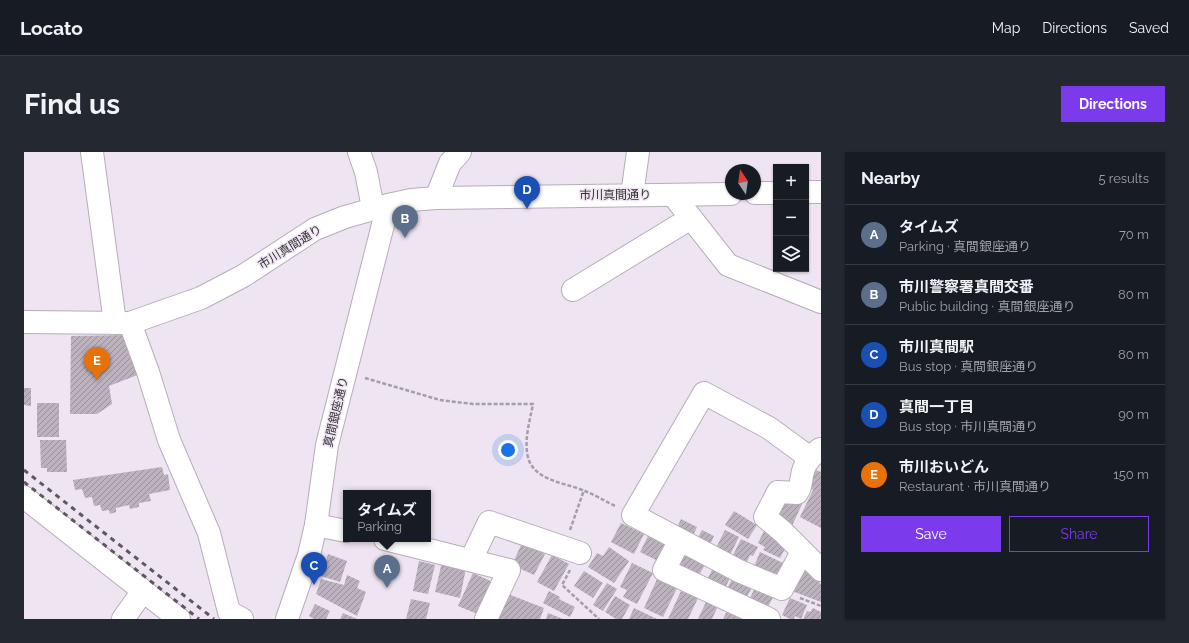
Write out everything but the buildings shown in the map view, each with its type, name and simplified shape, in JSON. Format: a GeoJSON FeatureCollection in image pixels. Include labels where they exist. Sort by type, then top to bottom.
{"type":"FeatureCollection","features":[{"type":"Feature","properties":{"kind":"street"},"geometry":{"type":"LineString","coordinates":[[92,152],[122,323],[148,372],[169,440],[209,533],[229,612],[242,619]]}},
{"type":"Feature","properties":{"kind":"street"},"geometry":{"type":"LineString","coordinates":[[359,152],[380,207]]}},
{"type":"Feature","properties":{"kind":"street"},"geometry":{"type":"LineString","coordinates":[[436,198],[450,163],[460,152]]}},
{"type":"Feature","properties":{"kind":"street"},"geometry":{"type":"LineString","coordinates":[[632,195],[638,152]]}},
{"type":"Feature","properties":{"kind":"street"},"geometry":{"type":"LineString","coordinates":[[809,192],[821,192]]}},
{"type":"Feature","properties":{"kind":"street"},"geometry":{"type":"LineString","coordinates":[[761,193],[773,193]]}},
{"type":"Feature","properties":{"kind":"street","name":"市川真間通り"},"geometry":{"type":"LineString","coordinates":[[24,322],[122,323],[201,298],[243,276],[315,229],[345,217],[411,200],[436,198],[725,194]]}},
{"type":"Feature","properties":{"kind":"street"},"geometry":{"type":"LineString","coordinates":[[673,195],[728,265],[821,302]]}},
{"type":"Feature","properties":{"kind":"street","name":"真間銀座通り"},"geometry":{"type":"LineString","coordinates":[[287,619],[309,555],[316,525],[327,445],[345,373],[380,207]]}},
{"type":"Feature","properties":{"kind":"street"},"geometry":{"type":"LineString","coordinates":[[573,290],[691,218]]}},
{"type":"Feature","properties":{"kind":"street"},"geometry":{"type":"LineString","coordinates":[[802,552],[782,589],[739,571],[633,515],[704,393],[816,453],[804,467],[801,488],[797,493],[778,492],[765,517],[783,532],[821,570]]}},
{"type":"Feature","properties":{"kind":"street"},"geometry":{"type":"LineString","coordinates":[[24,497],[179,619]]}},
{"type":"Feature","properties":{"kind":"street"},"geometry":{"type":"LineString","coordinates":[[471,560],[489,522],[572,550]]}},
{"type":"Feature","properties":{"kind":"street"},"geometry":{"type":"LineString","coordinates":[[316,525],[343,530]]}},
{"type":"Feature","properties":{"kind":"street"},"geometry":{"type":"LineString","coordinates":[[680,540],[664,570],[769,619]]}},
{"type":"Feature","properties":{"kind":"street"},"geometry":{"type":"LineString","coordinates":[[398,542],[509,570],[486,619]]}},
{"type":"Feature","properties":{"kind":"street"},"geometry":{"type":"LineString","coordinates":[[123,619],[143,591]]}},
{"type":"Feature","properties":{"kind":"path"},"geometry":{"type":"LineString","coordinates":[[345,373],[440,400],[473,404],[533,404],[526,437],[527,454],[534,469],[544,478],[584,490],[633,515]]}},
{"type":"Feature","properties":{"kind":"path"},"geometry":{"type":"LineString","coordinates":[[584,490],[572,550],[562,585],[599,619]]}},
{"type":"Feature","properties":{"kind":"railway"},"geometry":{"type":"LineString","coordinates":[[24,470],[214,619]]}},
{"type":"Feature","properties":{"kind":"railway"},"geometry":{"type":"LineString","coordinates":[[24,482],[199,619]]}},
{"type":"Feature","properties":{"kind":"place","name":"真間一丁目"},"geometry":{"type":"Point","coordinates":[527,209]}},
{"type":"Feature","properties":{"kind":"place","name":"市川警察署真間交番"},"geometry":{"type":"Point","coordinates":[405,238]}},
{"type":"Feature","properties":{"kind":"place","name":"市川おいどん"},"geometry":{"type":"Point","coordinates":[97,380]}},
{"type":"Feature","properties":{"kind":"place","name":"市川真間駅"},"geometry":{"type":"Point","coordinates":[314,585]}},
{"type":"Feature","properties":{"kind":"place","name":"タイムズ"},"geometry":{"type":"Point","coordinates":[387,588]}}]}
